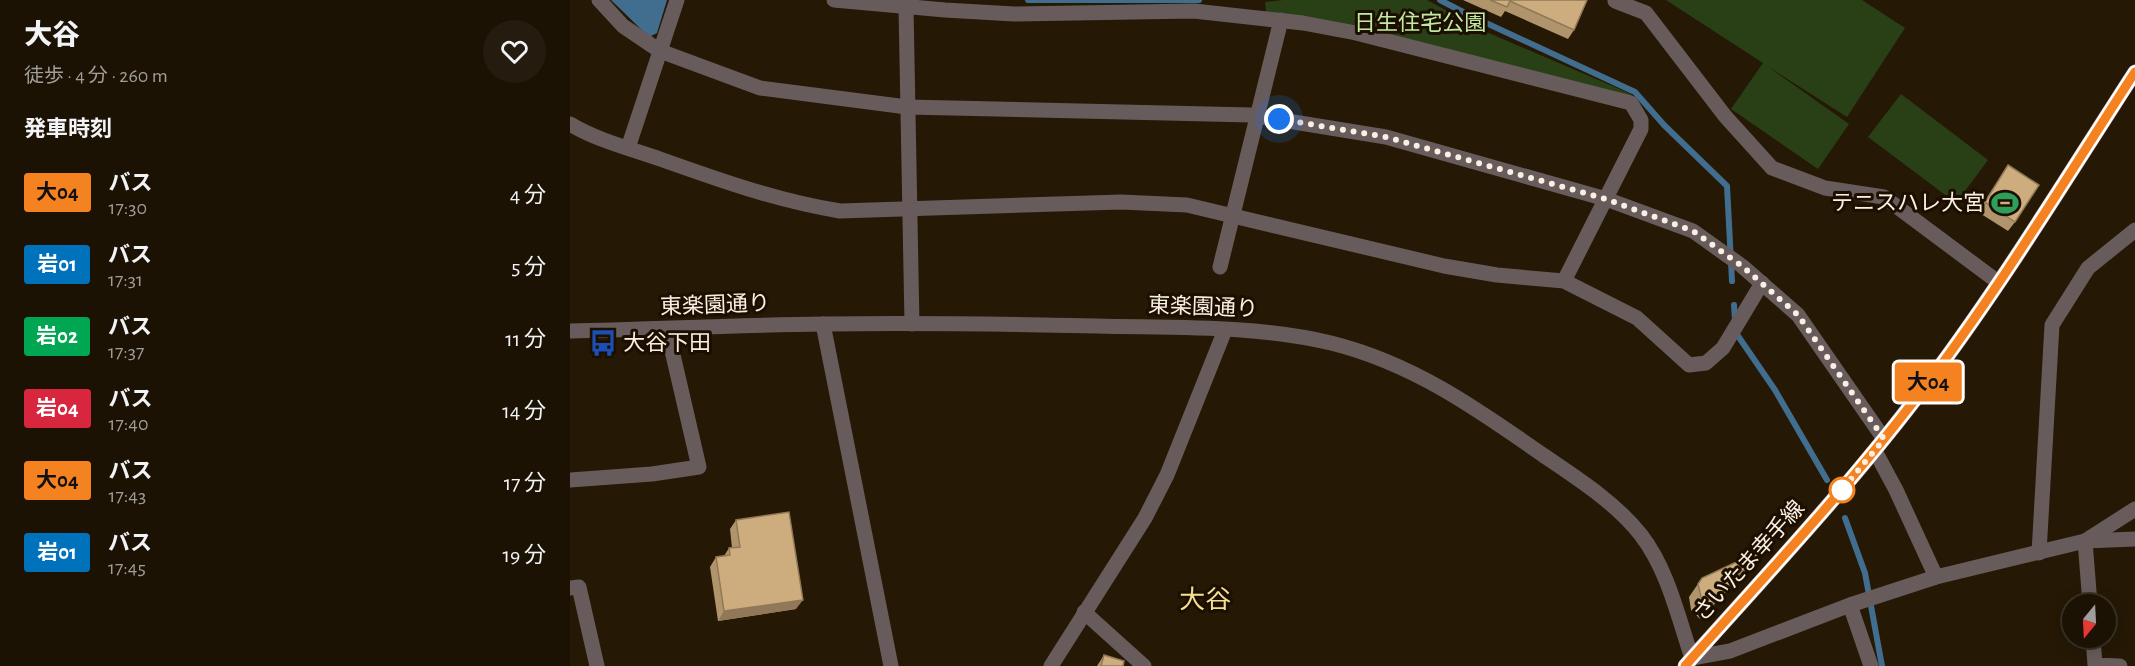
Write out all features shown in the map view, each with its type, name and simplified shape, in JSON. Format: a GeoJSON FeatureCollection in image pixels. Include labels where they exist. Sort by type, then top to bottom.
{"type":"FeatureCollection","features":[{"type":"Feature","properties":{"kind":"main road","name":"さいたま幸手線"},"geometry":{"type":"LineString","coordinates":[[1689,662],[1880,445],[1960,338],[2135,72]]}},
{"type":"Feature","properties":{"kind":"street"},"geometry":{"type":"LineString","coordinates":[[599,0],[624,26],[660,51],[760,88],[907,107],[1257,116],[1386,137],[1606,199],[1693,231],[1742,266],[1798,315],[1880,445],[1896,490],[1936,578]]}},
{"type":"Feature","properties":{"kind":"street"},"geometry":{"type":"LineString","coordinates":[[628,148],[677,0]]}},
{"type":"Feature","properties":{"kind":"street"},"geometry":{"type":"LineString","coordinates":[[834,0],[1014,14],[1194,11],[1303,22],[1356,33],[1631,103],[1641,120],[1641,129],[1564,281]]}},
{"type":"Feature","properties":{"kind":"street"},"geometry":{"type":"LineString","coordinates":[[1615,1],[1646,13],[1725,116],[1772,168],[1825,188],[1884,197],[1998,282]]}},
{"type":"Feature","properties":{"kind":"street"},"geometry":{"type":"LineString","coordinates":[[906,7],[912,324]]}},
{"type":"Feature","properties":{"kind":"street"},"geometry":{"type":"LineString","coordinates":[[1220,267],[1281,20]]}},
{"type":"Feature","properties":{"kind":"street"},"geometry":{"type":"LineString","coordinates":[[570,124],[628,148],[751,191],[840,211],[1121,202],[1187,205],[1444,266],[1497,275],[1564,281],[1637,318],[1689,365],[1706,363],[1723,348],[1762,283]]}},
{"type":"Feature","properties":{"kind":"street"},"geometry":{"type":"LineString","coordinates":[[2039,553],[2052,325],[2088,268],[2135,230]]}},
{"type":"Feature","properties":{"kind":"street"},"geometry":{"type":"LineString","coordinates":[[823,324],[891,666]]}},
{"type":"Feature","properties":{"kind":"street","name":"東楽園通り"},"geometry":{"type":"LineString","coordinates":[[570,331],[823,324],[912,324],[1268,332],[1334,344],[1415,373],[1449,391],[1590,487],[1621,514],[1642,537],[1656,560],[1668,587],[1689,662]]}},
{"type":"Feature","properties":{"kind":"street"},"geometry":{"type":"LineString","coordinates":[[570,480],[652,474],[699,467],[667,329]]}},
{"type":"Feature","properties":{"kind":"street"},"geometry":{"type":"LineString","coordinates":[[1051,666],[1145,518],[1167,475],[1225,330]]}},
{"type":"Feature","properties":{"kind":"street"},"geometry":{"type":"LineString","coordinates":[[2085,541],[2135,509]]}},
{"type":"Feature","properties":{"kind":"street"},"geometry":{"type":"LineString","coordinates":[[1689,662],[1730,651],[1856,603],[1936,578],[2085,541],[2135,539]]}},
{"type":"Feature","properties":{"kind":"street"},"geometry":{"type":"LineString","coordinates":[[2085,541],[2089,594]]}},
{"type":"Feature","properties":{"kind":"street"},"geometry":{"type":"LineString","coordinates":[[570,588],[579,587],[597,666]]}},
{"type":"Feature","properties":{"kind":"street"},"geometry":{"type":"LineString","coordinates":[[1856,603],[1871,666]]}},
{"type":"Feature","properties":{"kind":"street"},"geometry":{"type":"LineString","coordinates":[[1084,612],[1144,666]]}},
{"type":"Feature","properties":{"kind":"street"},"geometry":{"type":"LineString","coordinates":[[2094,648],[2095,665],[2120,666]]}},
{"type":"Feature","properties":{"kind":"green space","name":"日生住宅公園"},"geometry":{"type":"Polygon","coordinates":[[[1427,0],[1482,30],[1631,94],[1634,99],[1266,12],[1265,2],[1427,0]]]}},
{"type":"Feature","properties":{"kind":"green space"},"geometry":{"type":"Polygon","coordinates":[[[1666,0],[1862,0],[1905,28],[1847,117],[1767,66],[1849,124],[1818,169],[1731,109],[1763,63],[1666,0]]]}},
{"type":"Feature","properties":{"kind":"green space"},"geometry":{"type":"Polygon","coordinates":[[[1901,94],[1988,160],[1956,203],[1868,137],[1901,94]]]}},
{"type":"Feature","properties":{"kind":"water"},"geometry":{"type":"Polygon","coordinates":[[[611,0],[667,0],[657,33],[649,37],[611,0]]]}},
{"type":"Feature","properties":{"kind":"building"},"geometry":{"type":"Polygon","coordinates":[[[1490,0],[1587,0],[1574,30],[1510,1],[1507,7],[1490,0]]]}},
{"type":"Feature","properties":{"kind":"building"},"geometry":{"type":"Polygon","coordinates":[[[2008,165],[2039,185],[2015,222],[1985,202],[2008,165]]]}},
{"type":"Feature","properties":{"kind":"building"},"geometry":{"type":"Polygon","coordinates":[[[789,512],[803,600],[724,611],[716,557],[730,555],[729,548],[740,547],[736,520],[789,512]]]}},
{"type":"Feature","properties":{"kind":"building"},"geometry":{"type":"Polygon","coordinates":[[[1760,551],[1709,606],[1701,597],[1698,584],[1702,578],[1760,551]]]}},
{"type":"Feature","properties":{"kind":"building"},"geometry":{"type":"Polygon","coordinates":[[[1104,655],[1124,661],[1123,666],[1101,666],[1104,655]]]}},
{"type":"Feature","properties":{"kind":"waterway"},"geometry":{"type":"LineString","coordinates":[[1028,0],[1199,0]]}},
{"type":"Feature","properties":{"kind":"waterway"},"geometry":{"type":"LineString","coordinates":[[1440,0],[1635,92],[1664,125],[1727,186],[1732,281]]}},
{"type":"Feature","properties":{"kind":"waterway"},"geometry":{"type":"LineString","coordinates":[[1734,305],[1735,320]]}},
{"type":"Feature","properties":{"kind":"waterway"},"geometry":{"type":"LineString","coordinates":[[1736,330],[1775,390],[1827,480]]}},
{"type":"Feature","properties":{"kind":"waterway"},"geometry":{"type":"LineString","coordinates":[[1845,518],[1865,573],[1882,666]]}},
{"type":"Feature","properties":{"kind":"bus line","name":"大04"},"geometry":{"type":"LineString","coordinates":[[1685,666],[1837,496],[1920,393],[1998,282],[2135,72]]}},
{"type":"Feature","properties":{"kind":"place","name":"テニスハレ大宮"},"geometry":{"type":"Point","coordinates":[2005,203]}},
{"type":"Feature","properties":{"kind":"place","name":"大谷下田"},"geometry":{"type":"Point","coordinates":[603,343]}},
{"type":"Feature","properties":{"kind":"district","name":"大谷"},"geometry":{"type":"Point","coordinates":[1205,600]}},
{"type":"Feature","properties":{"kind":"route"},"geometry":{"type":"LineString","coordinates":[[1279,119],[1386,137],[1606,199],[1693,231],[1742,266],[1798,315],[1884,439],[1837,496],[1842,490]]}}]}
